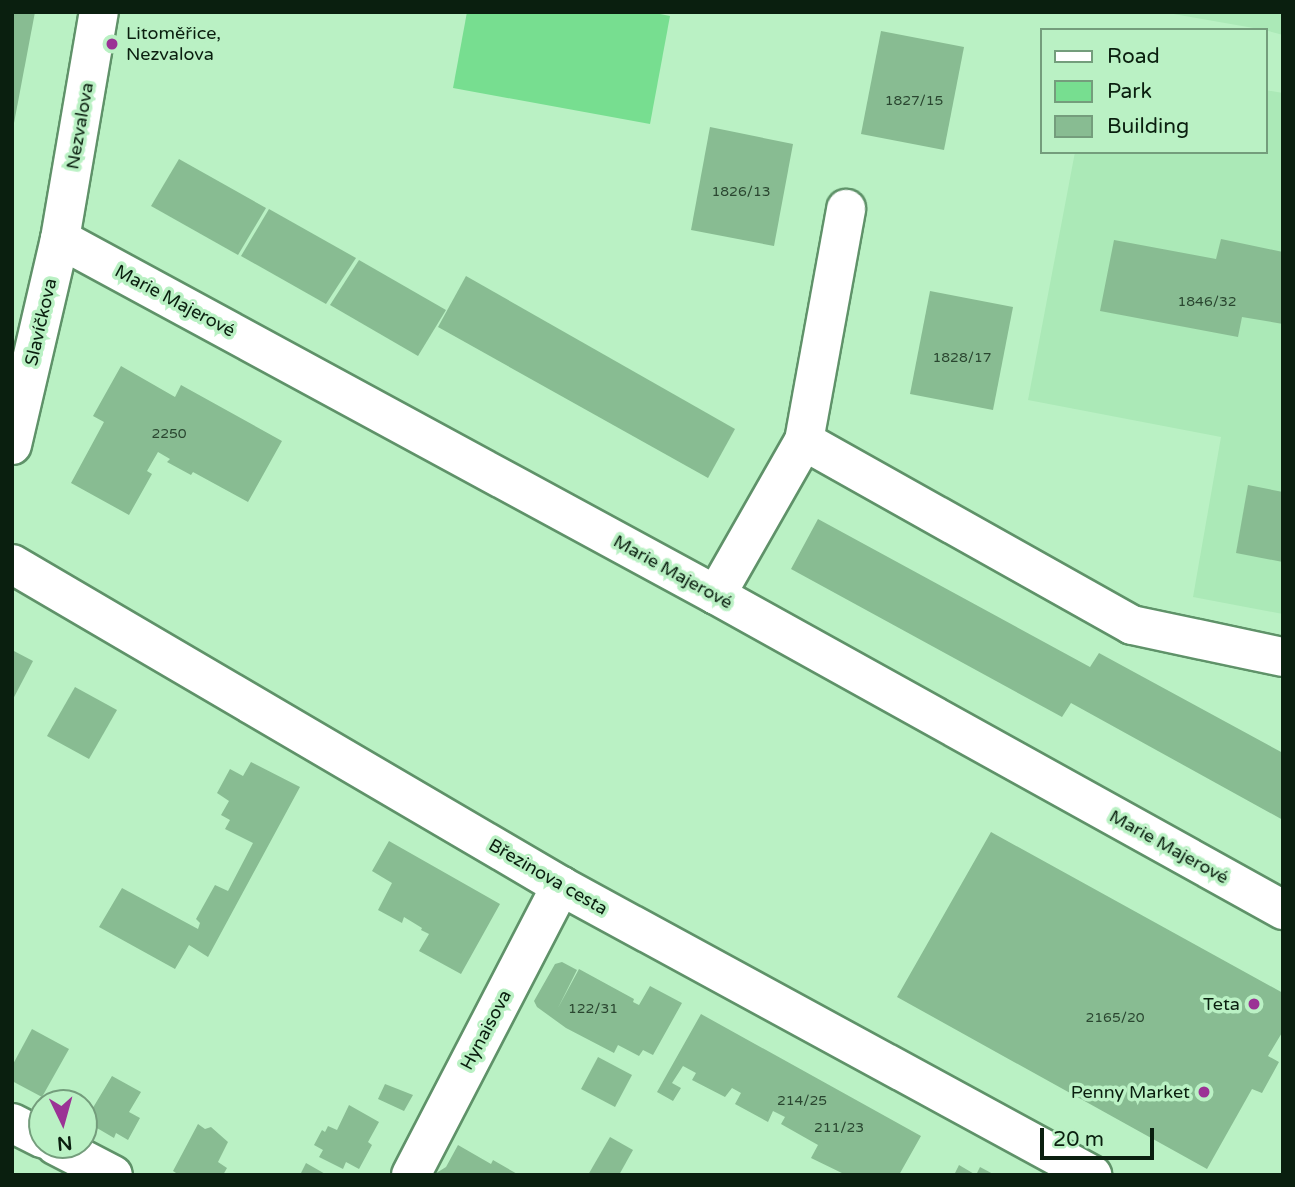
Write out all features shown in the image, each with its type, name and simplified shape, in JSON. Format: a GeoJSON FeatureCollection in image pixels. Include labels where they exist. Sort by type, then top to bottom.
{"type":"FeatureCollection","features":[{"type":"Feature","properties":{"kind":"street","name":"Nezvalova"},"geometry":{"type":"LineString","coordinates":[[60,239],[99,12]]}},
{"type":"Feature","properties":{"kind":"street"},"geometry":{"type":"LineString","coordinates":[[716,595],[804,442],[846,209]]}},
{"type":"Feature","properties":{"kind":"street","name":"Slavíčkova"},"geometry":{"type":"LineString","coordinates":[[12,445],[29,300],[60,239]]}},
{"type":"Feature","properties":{"kind":"street","name":"Marie Majerové"},"geometry":{"type":"LineString","coordinates":[[60,239],[716,595],[1283,911]]}},
{"type":"Feature","properties":{"kind":"street"},"geometry":{"type":"LineString","coordinates":[[804,442],[1132,625],[1283,657]]}},
{"type":"Feature","properties":{"kind":"street","name":"Březinova cesta"},"geometry":{"type":"LineString","coordinates":[[12,564],[561,886],[1092,1175]]}},
{"type":"Feature","properties":{"kind":"street","name":"Hynaisova"},"geometry":{"type":"LineString","coordinates":[[411,1175],[561,886]]}},
{"type":"Feature","properties":{"kind":"street"},"geometry":{"type":"LineString","coordinates":[[12,1123],[28,1131]]}},
{"type":"Feature","properties":{"kind":"street"},"geometry":{"type":"LineString","coordinates":[[82,1159],[113,1175]]}},
{"type":"Feature","properties":{"kind":"shaded area"},"geometry":{"type":"Polygon","coordinates":[[[1162,12],[1283,12],[1283,35],[1267,31],[1267,28],[1162,12]]]}},
{"type":"Feature","properties":{"kind":"shaded area"},"geometry":{"type":"Polygon","coordinates":[[[1267,90],[1283,93],[1283,614],[1193,597],[1221,437],[1028,400],[1075,154],[1267,154],[1267,90]]]}},
{"type":"Feature","properties":{"kind":"green space"},"geometry":{"type":"Polygon","coordinates":[[[467,12],[650,12],[670,16],[650,124],[453,88],[467,12]]]}},
{"type":"Feature","properties":{"kind":"building"},"geometry":{"type":"Polygon","coordinates":[[[12,12],[35,12],[14,123],[12,123],[12,12]]]}},
{"type":"Feature","properties":{"kind":"building"},"geometry":{"type":"Polygon","coordinates":[[[881,31],[964,47],[944,150],[861,134],[881,31]]]}},
{"type":"Feature","properties":{"kind":"building"},"geometry":{"type":"Polygon","coordinates":[[[710,127],[793,144],[774,246],[691,230],[710,127]]]}},
{"type":"Feature","properties":{"kind":"building"},"geometry":{"type":"Polygon","coordinates":[[[179,159],[266,208],[238,255],[151,206],[179,159]]]}},
{"type":"Feature","properties":{"kind":"building"},"geometry":{"type":"Polygon","coordinates":[[[269,209],[356,258],[326,304],[241,256],[269,209]]]}},
{"type":"Feature","properties":{"kind":"building"},"geometry":{"type":"Polygon","coordinates":[[[1221,239],[1283,252],[1283,324],[1242,317],[1238,337],[1100,311],[1114,240],[1216,259],[1221,239]]]}},
{"type":"Feature","properties":{"kind":"building"},"geometry":{"type":"Polygon","coordinates":[[[359,260],[446,310],[418,356],[330,305],[359,260]]]}},
{"type":"Feature","properties":{"kind":"building"},"geometry":{"type":"Polygon","coordinates":[[[466,276],[735,429],[708,478],[438,327],[466,276]]]}},
{"type":"Feature","properties":{"kind":"building"},"geometry":{"type":"Polygon","coordinates":[[[930,291],[1013,307],[993,410],[910,394],[930,291]]]}},
{"type":"Feature","properties":{"kind":"building"},"geometry":{"type":"Polygon","coordinates":[[[121,366],[175,397],[181,385],[282,441],[248,502],[193,472],[191,475],[167,462],[170,459],[158,452],[147,471],[152,474],[129,515],[71,483],[104,422],[93,416],[121,366]]]}},
{"type":"Feature","properties":{"kind":"building"},"geometry":{"type":"Polygon","coordinates":[[[1248,485],[1283,492],[1283,562],[1236,553],[1248,485]]]}},
{"type":"Feature","properties":{"kind":"building"},"geometry":{"type":"Polygon","coordinates":[[[818,519],[1090,667],[1099,653],[1283,753],[1283,820],[1071,703],[1062,717],[791,569],[818,519]]]}},
{"type":"Feature","properties":{"kind":"building"},"geometry":{"type":"Polygon","coordinates":[[[12,650],[33,661],[12,701],[12,650]]]}},
{"type":"Feature","properties":{"kind":"building"},"geometry":{"type":"Polygon","coordinates":[[[75,687],[117,710],[89,759],[47,736],[75,687]]]}},
{"type":"Feature","properties":{"kind":"building"},"geometry":{"type":"Polygon","coordinates":[[[251,762],[300,787],[208,957],[189,945],[175,969],[99,927],[122,888],[198,929],[200,923],[196,919],[215,885],[228,891],[253,843],[225,829],[230,820],[221,815],[229,801],[217,793],[230,769],[243,776],[251,762]]]}},
{"type":"Feature","properties":{"kind":"building"},"geometry":{"type":"Polygon","coordinates":[[[991,832],[1283,993],[1283,1031],[1268,1056],[1279,1062],[1262,1093],[1252,1089],[1207,1169],[897,997],[991,832]]]}},
{"type":"Feature","properties":{"kind":"building"},"geometry":{"type":"Polygon","coordinates":[[[389,841],[500,904],[461,974],[419,951],[429,934],[421,930],[422,928],[404,917],[402,923],[378,910],[392,883],[372,871],[389,841]]]}},
{"type":"Feature","properties":{"kind":"building"},"geometry":{"type":"Polygon","coordinates":[[[562,962],[577,970],[558,1008],[579,969],[634,999],[633,1002],[639,1005],[650,986],[682,1003],[653,1055],[643,1050],[639,1056],[618,1045],[614,1053],[566,1028],[537,1007],[534,1001],[555,964],[562,962]]]}},
{"type":"Feature","properties":{"kind":"building"},"geometry":{"type":"Polygon","coordinates":[[[701,1014],[921,1136],[899,1175],[846,1175],[811,1158],[818,1145],[781,1124],[785,1117],[773,1111],[768,1122],[735,1104],[741,1093],[732,1088],[725,1097],[692,1080],[696,1073],[683,1066],[672,1083],[681,1088],[673,1101],[657,1092],[701,1014]]]}},
{"type":"Feature","properties":{"kind":"building"},"geometry":{"type":"Polygon","coordinates":[[[32,1029],[69,1049],[46,1089],[28,1090],[12,1081],[12,1066],[32,1029]]]}},
{"type":"Feature","properties":{"kind":"building"},"geometry":{"type":"Polygon","coordinates":[[[598,1057],[632,1075],[615,1107],[581,1089],[598,1057]]]}},
{"type":"Feature","properties":{"kind":"building"},"geometry":{"type":"Polygon","coordinates":[[[112,1076],[141,1092],[129,1112],[140,1118],[128,1140],[116,1133],[114,1138],[98,1129],[98,1099],[112,1076]]]}},
{"type":"Feature","properties":{"kind":"building"},"geometry":{"type":"Polygon","coordinates":[[[385,1084],[413,1095],[404,1111],[378,1099],[385,1084]]]}},
{"type":"Feature","properties":{"kind":"building"},"geometry":{"type":"Polygon","coordinates":[[[349,1105],[379,1122],[368,1142],[372,1145],[359,1169],[346,1162],[343,1169],[319,1157],[323,1150],[314,1145],[322,1130],[325,1132],[328,1126],[337,1130],[349,1105]]]}},
{"type":"Feature","properties":{"kind":"building"},"geometry":{"type":"Polygon","coordinates":[[[198,1124],[205,1129],[211,1127],[228,1142],[218,1162],[227,1168],[223,1175],[179,1175],[173,1171],[198,1124]]]}},
{"type":"Feature","properties":{"kind":"building"},"geometry":{"type":"Polygon","coordinates":[[[610,1137],[633,1150],[619,1175],[588,1175],[610,1137]]]}},
{"type":"Feature","properties":{"kind":"building"},"geometry":{"type":"Polygon","coordinates":[[[458,1145],[491,1164],[493,1160],[519,1175],[433,1175],[446,1167],[458,1145]]]}},
{"type":"Feature","properties":{"kind":"building"},"geometry":{"type":"Polygon","coordinates":[[[306,1163],[327,1175],[300,1175],[306,1163]]]}},
{"type":"Feature","properties":{"kind":"building"},"geometry":{"type":"Polygon","coordinates":[[[959,1165],[976,1175],[954,1175],[959,1165]]]}},
{"type":"Feature","properties":{"kind":"building"},"geometry":{"type":"Polygon","coordinates":[[[980,1167],[995,1175],[976,1175],[980,1167]]]}},
{"type":"Feature","properties":{"kind":"place","name":"Litoměřice, Nezvalova"},"geometry":{"type":"Point","coordinates":[112,44]}},
{"type":"Feature","properties":{"kind":"place","name":"Teta"},"geometry":{"type":"Point","coordinates":[1254,1004]}},
{"type":"Feature","properties":{"kind":"place","name":"Penny Market"},"geometry":{"type":"Point","coordinates":[1204,1092]}}]}
